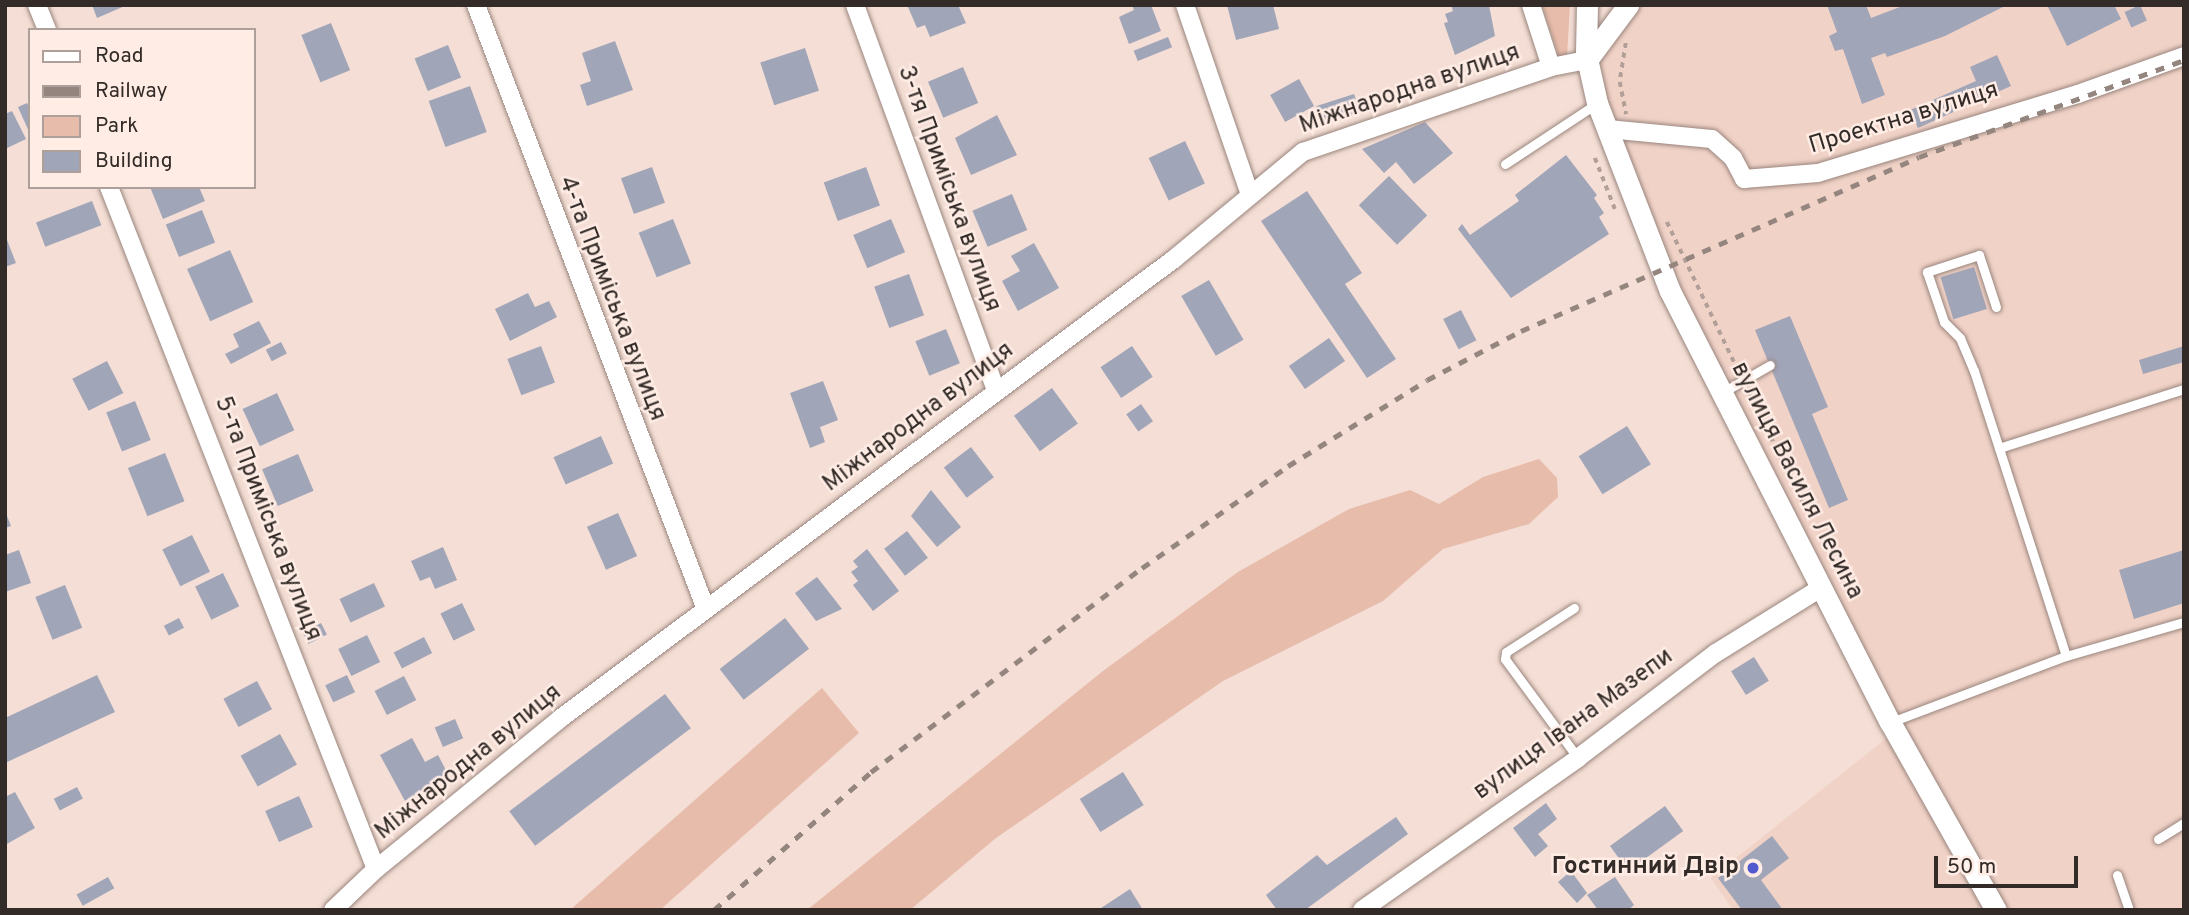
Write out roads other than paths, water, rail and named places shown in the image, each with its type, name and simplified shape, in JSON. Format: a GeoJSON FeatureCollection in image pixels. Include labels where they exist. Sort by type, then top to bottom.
{"type":"FeatureCollection","features":[{"type":"Feature","properties":{"kind":"street"},"geometry":{"type":"LineString","coordinates":[[37,5],[46,28]]}},
{"type":"Feature","properties":{"kind":"street","name":"4-та Приміська вулиця"},"geometry":{"type":"LineString","coordinates":[[476,5],[705,607]]}},
{"type":"Feature","properties":{"kind":"street","name":"3-тя Приміська вулиця"},"geometry":{"type":"LineString","coordinates":[[855,5],[996,390]]}},
{"type":"Feature","properties":{"kind":"street"},"geometry":{"type":"LineString","coordinates":[[1185,5],[1250,195]]}},
{"type":"Feature","properties":{"kind":"street"},"geometry":{"type":"LineString","coordinates":[[1531,5],[1552,66]]}},
{"type":"Feature","properties":{"kind":"street","name":"вулиця Василя Лесина"},"geometry":{"type":"LineString","coordinates":[[1587,5],[1587,60],[1597,103],[1670,291],[1890,722],[1996,910]]}},
{"type":"Feature","properties":{"kind":"street"},"geometry":{"type":"LineString","coordinates":[[1587,60],[1628,5]]}},
{"type":"Feature","properties":{"kind":"street","name":"Проектна вулиця"},"geometry":{"type":"LineString","coordinates":[[1608,129],[1712,139],[1733,158],[1745,179],[1818,173],[2078,94],[2184,56]]}},
{"type":"Feature","properties":{"kind":"street","name":"Міжнародна вулиця"},"geometry":{"type":"LineString","coordinates":[[333,910],[376,869],[705,607],[1174,260],[1303,152],[1552,66],[1587,60]]}},
{"type":"Feature","properties":{"kind":"street","name":"5-та Приміська вулиця"},"geometry":{"type":"LineString","coordinates":[[111,189],[376,869]]}},
{"type":"Feature","properties":{"kind":"street","name":"вулиця Івана Мазепи"},"geometry":{"type":"LineString","coordinates":[[1362,910],[1578,758],[1716,653],[1821,588]]}},
{"type":"Feature","properties":{"kind":"lane"},"geometry":{"type":"LineString","coordinates":[[1505,164],[1597,103]]}},
{"type":"Feature","properties":{"kind":"lane"},"geometry":{"type":"LineString","coordinates":[[1996,307],[1979,255],[1927,272],[1944,322],[1959,338],[1974,371],[2066,656]]}},
{"type":"Feature","properties":{"kind":"lane"},"geometry":{"type":"LineString","coordinates":[[1722,393],[1770,365]]}},
{"type":"Feature","properties":{"kind":"lane"},"geometry":{"type":"LineString","coordinates":[[1998,447],[2184,389]]}},
{"type":"Feature","properties":{"kind":"lane"},"geometry":{"type":"LineString","coordinates":[[1574,608],[1506,652],[1505,659],[1578,758]]}},
{"type":"Feature","properties":{"kind":"lane"},"geometry":{"type":"LineString","coordinates":[[1890,722],[2066,656],[2184,622]]}},
{"type":"Feature","properties":{"kind":"lane"},"geometry":{"type":"LineString","coordinates":[[2158,839],[2184,823]]}},
{"type":"Feature","properties":{"kind":"lane"},"geometry":{"type":"LineString","coordinates":[[2117,875],[2129,910]]}},
{"type":"Feature","properties":{"kind":"railway"},"geometry":{"type":"LineString","coordinates":[[714,910],[871,772],[1142,568],[1288,466],[1427,380],[1521,331],[1919,157],[2184,60]]}},
{"type":"Feature","properties":{"kind":"place","name":"Гостинний Двір"},"geometry":{"type":"Point","coordinates":[1753,868]}}]}
